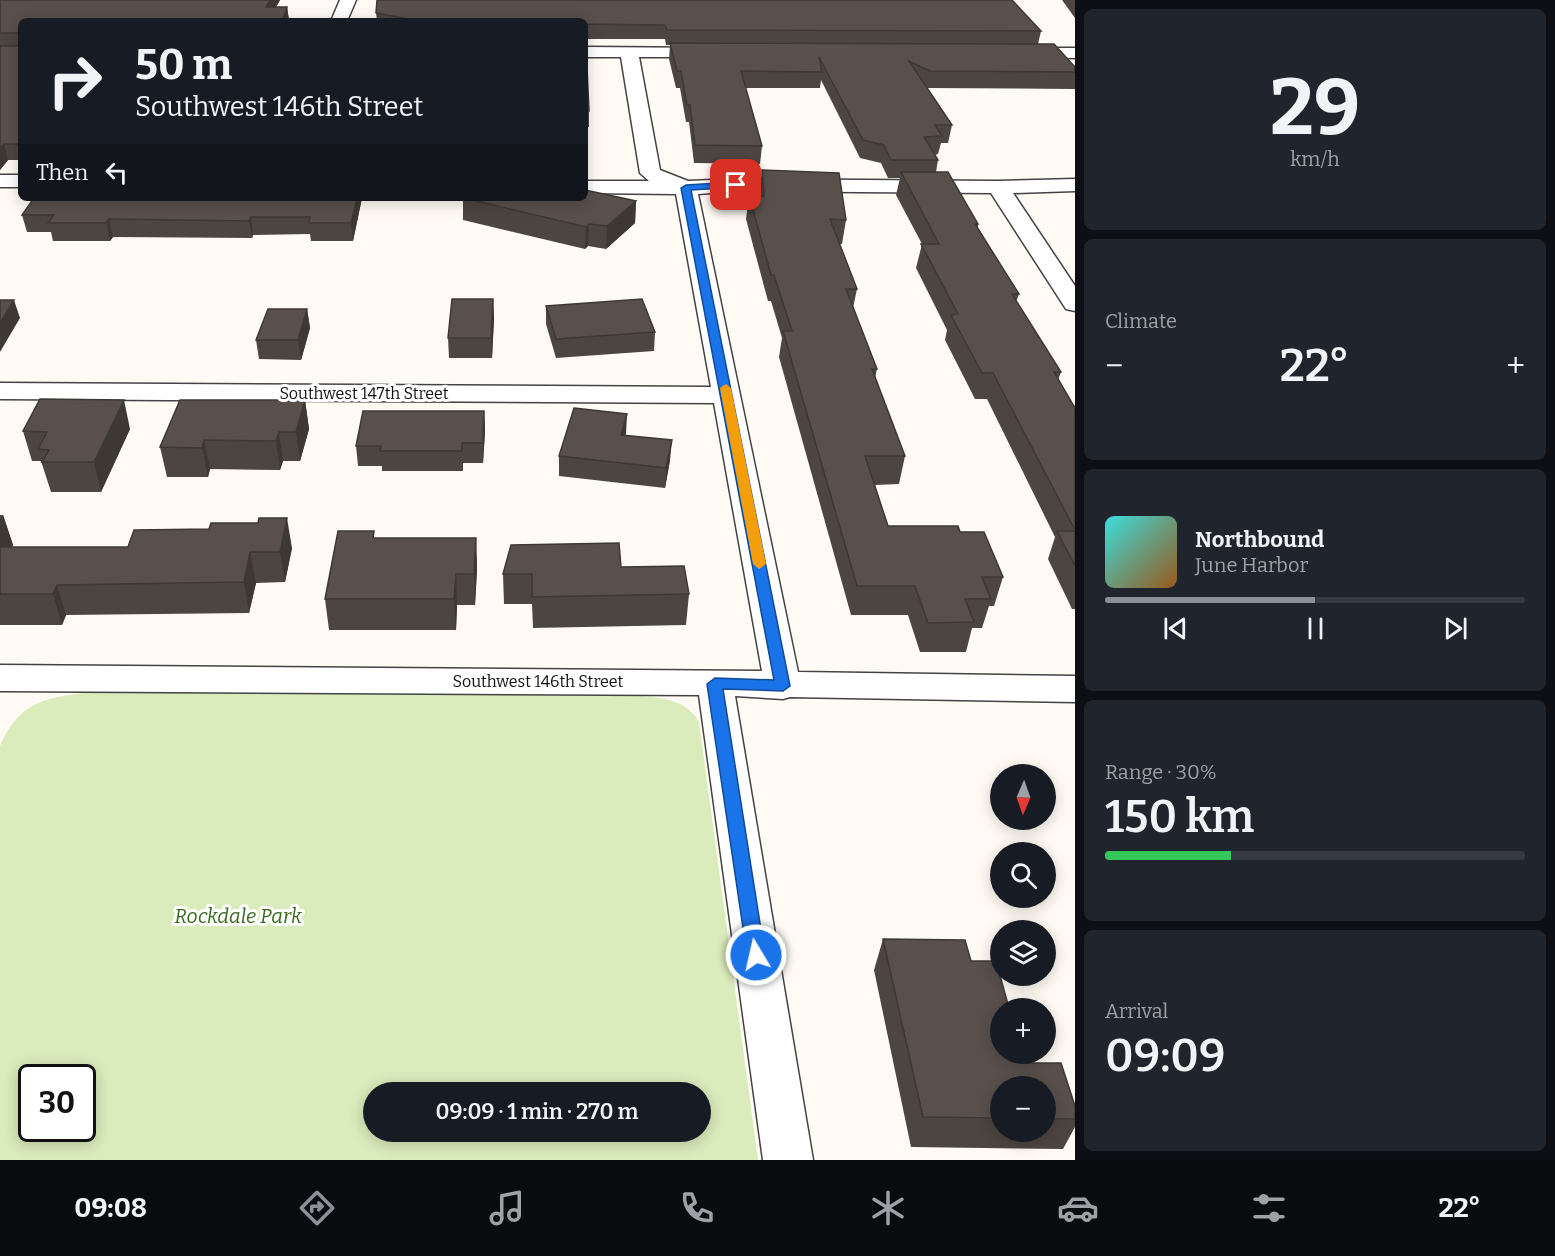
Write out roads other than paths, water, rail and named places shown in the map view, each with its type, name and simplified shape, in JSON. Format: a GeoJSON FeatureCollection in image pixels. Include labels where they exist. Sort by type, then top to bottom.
{"type":"FeatureCollection","features":[{"type":"Feature","properties":{"kind":"street"},"geometry":{"type":"LineString","coordinates":[[340,18],[348,0]]}},
{"type":"Feature","properties":{"kind":"street"},"geometry":{"type":"LineString","coordinates":[[588,52],[733,52]]}},
{"type":"Feature","properties":{"kind":"street"},"geometry":{"type":"LineString","coordinates":[[629,52],[650,173],[664,181],[686,188]]}},
{"type":"Feature","properties":{"kind":"street"},"geometry":{"type":"LineString","coordinates":[[1004,53],[1075,53]]}},
{"type":"Feature","properties":{"kind":"street"},"geometry":{"type":"LineString","coordinates":[[0,181],[18,181]]}},
{"type":"Feature","properties":{"kind":"street"},"geometry":{"type":"LineString","coordinates":[[592,187],[1075,185]]}},
{"type":"Feature","properties":{"kind":"street"},"geometry":{"type":"LineString","coordinates":[[998,187],[1075,304]]}},
{"type":"Feature","properties":{"kind":"street"},"geometry":{"type":"LineString","coordinates":[[686,188],[783,686]]}},
{"type":"Feature","properties":{"kind":"street","name":"Southwest 147th Street"},"geometry":{"type":"LineString","coordinates":[[0,391],[727,395]]}},
{"type":"Feature","properties":{"kind":"street","name":"Southwest 146th Street"},"geometry":{"type":"LineString","coordinates":[[3,684],[715,684],[1075,689]]}},
{"type":"Feature","properties":{"kind":"street"},"geometry":{"type":"LineString","coordinates":[[715,684],[788,1160]]}},
{"type":"Feature","properties":{"kind":"park label","name":"Rockdale Park"},"geometry":{"type":"Point","coordinates":[238,916]}}]}
